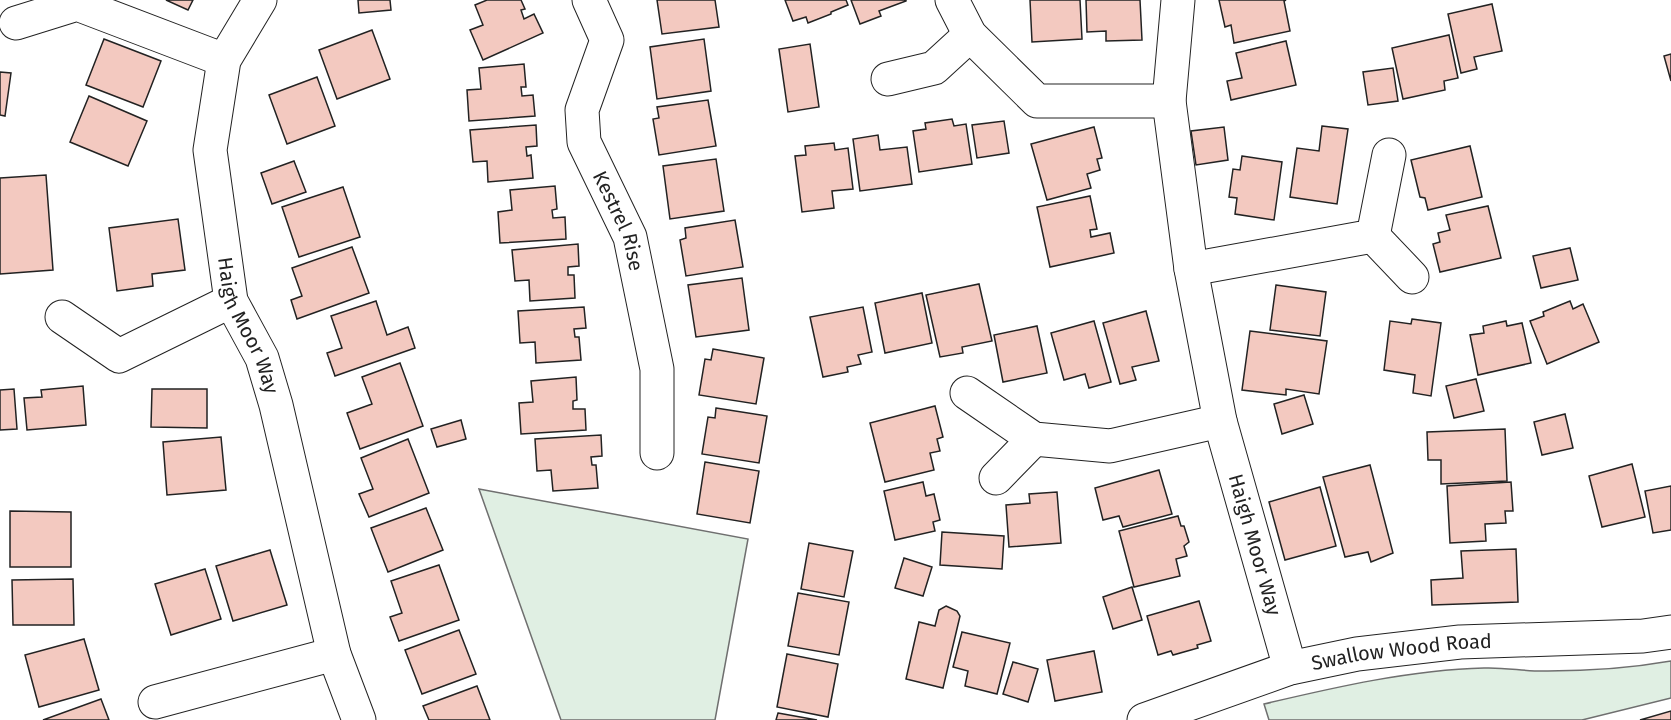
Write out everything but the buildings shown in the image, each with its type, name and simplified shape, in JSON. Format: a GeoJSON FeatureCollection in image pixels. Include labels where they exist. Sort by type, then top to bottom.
{"type":"FeatureCollection","features":[{"type":"Feature","properties":{"kind":"street","name":"Haigh Moor Way"},"geometry":{"type":"LineString","coordinates":[[260,0],[224,60],[210,150],[231,302],[262,358],[273,395],[334,654],[359,720]]}},
{"type":"Feature","properties":{"kind":"street","name":"Kestrel Rise"},"geometry":{"type":"LineString","coordinates":[[589,0],[607,40],[582,110],[584,142],[630,237],[657,369],[657,453]]}},
{"type":"Feature","properties":{"kind":"street"},"geometry":{"type":"LineString","coordinates":[[952,0],[970,35],[1037,101],[1169,101]]}},
{"type":"Feature","properties":{"kind":"street","name":"Haigh Moor Way"},"geometry":{"type":"LineString","coordinates":[[1178,0],[1169,101],[1191,269],[1220,421],[1290,668]]}},
{"type":"Feature","properties":{"kind":"street"},"geometry":{"type":"LineString","coordinates":[[16,23],[77,4],[224,60]]}},
{"type":"Feature","properties":{"kind":"street"},"geometry":{"type":"LineString","coordinates":[[888,79],[934,68],[970,35]]}},
{"type":"Feature","properties":{"kind":"street"},"geometry":{"type":"LineString","coordinates":[[1373,236],[1389,155]]}},
{"type":"Feature","properties":{"kind":"street"},"geometry":{"type":"LineString","coordinates":[[1191,269],[1373,236]]}},
{"type":"Feature","properties":{"kind":"street"},"geometry":{"type":"LineString","coordinates":[[1373,236],[1412,277]]}},
{"type":"Feature","properties":{"kind":"street"},"geometry":{"type":"LineString","coordinates":[[62,317],[119,356],[231,302]]}},
{"type":"Feature","properties":{"kind":"street"},"geometry":{"type":"LineString","coordinates":[[967,393],[1034,439],[1110,446],[1220,421]]}},
{"type":"Feature","properties":{"kind":"street"},"geometry":{"type":"LineString","coordinates":[[996,478],[1034,439]]}},
{"type":"Feature","properties":{"kind":"street","name":"Swallow Wood Road"},"geometry":{"type":"LineString","coordinates":[[1144,720],[1290,668],[1357,654],[1460,642],[1643,636],[1671,632]]}},
{"type":"Feature","properties":{"kind":"street"},"geometry":{"type":"LineString","coordinates":[[155,702],[334,654]]}},
{"type":"Feature","properties":{"kind":"green space"},"geometry":{"type":"Polygon","coordinates":[[[479,489],[748,539],[715,720],[561,720],[479,489]]]}},
{"type":"Feature","properties":{"kind":"green space"},"geometry":{"type":"Polygon","coordinates":[[[1671,661],[1671,698],[1582,720],[1269,720],[1264,704],[1346,686],[1456,669],[1579,670],[1671,661]]]}}]}
